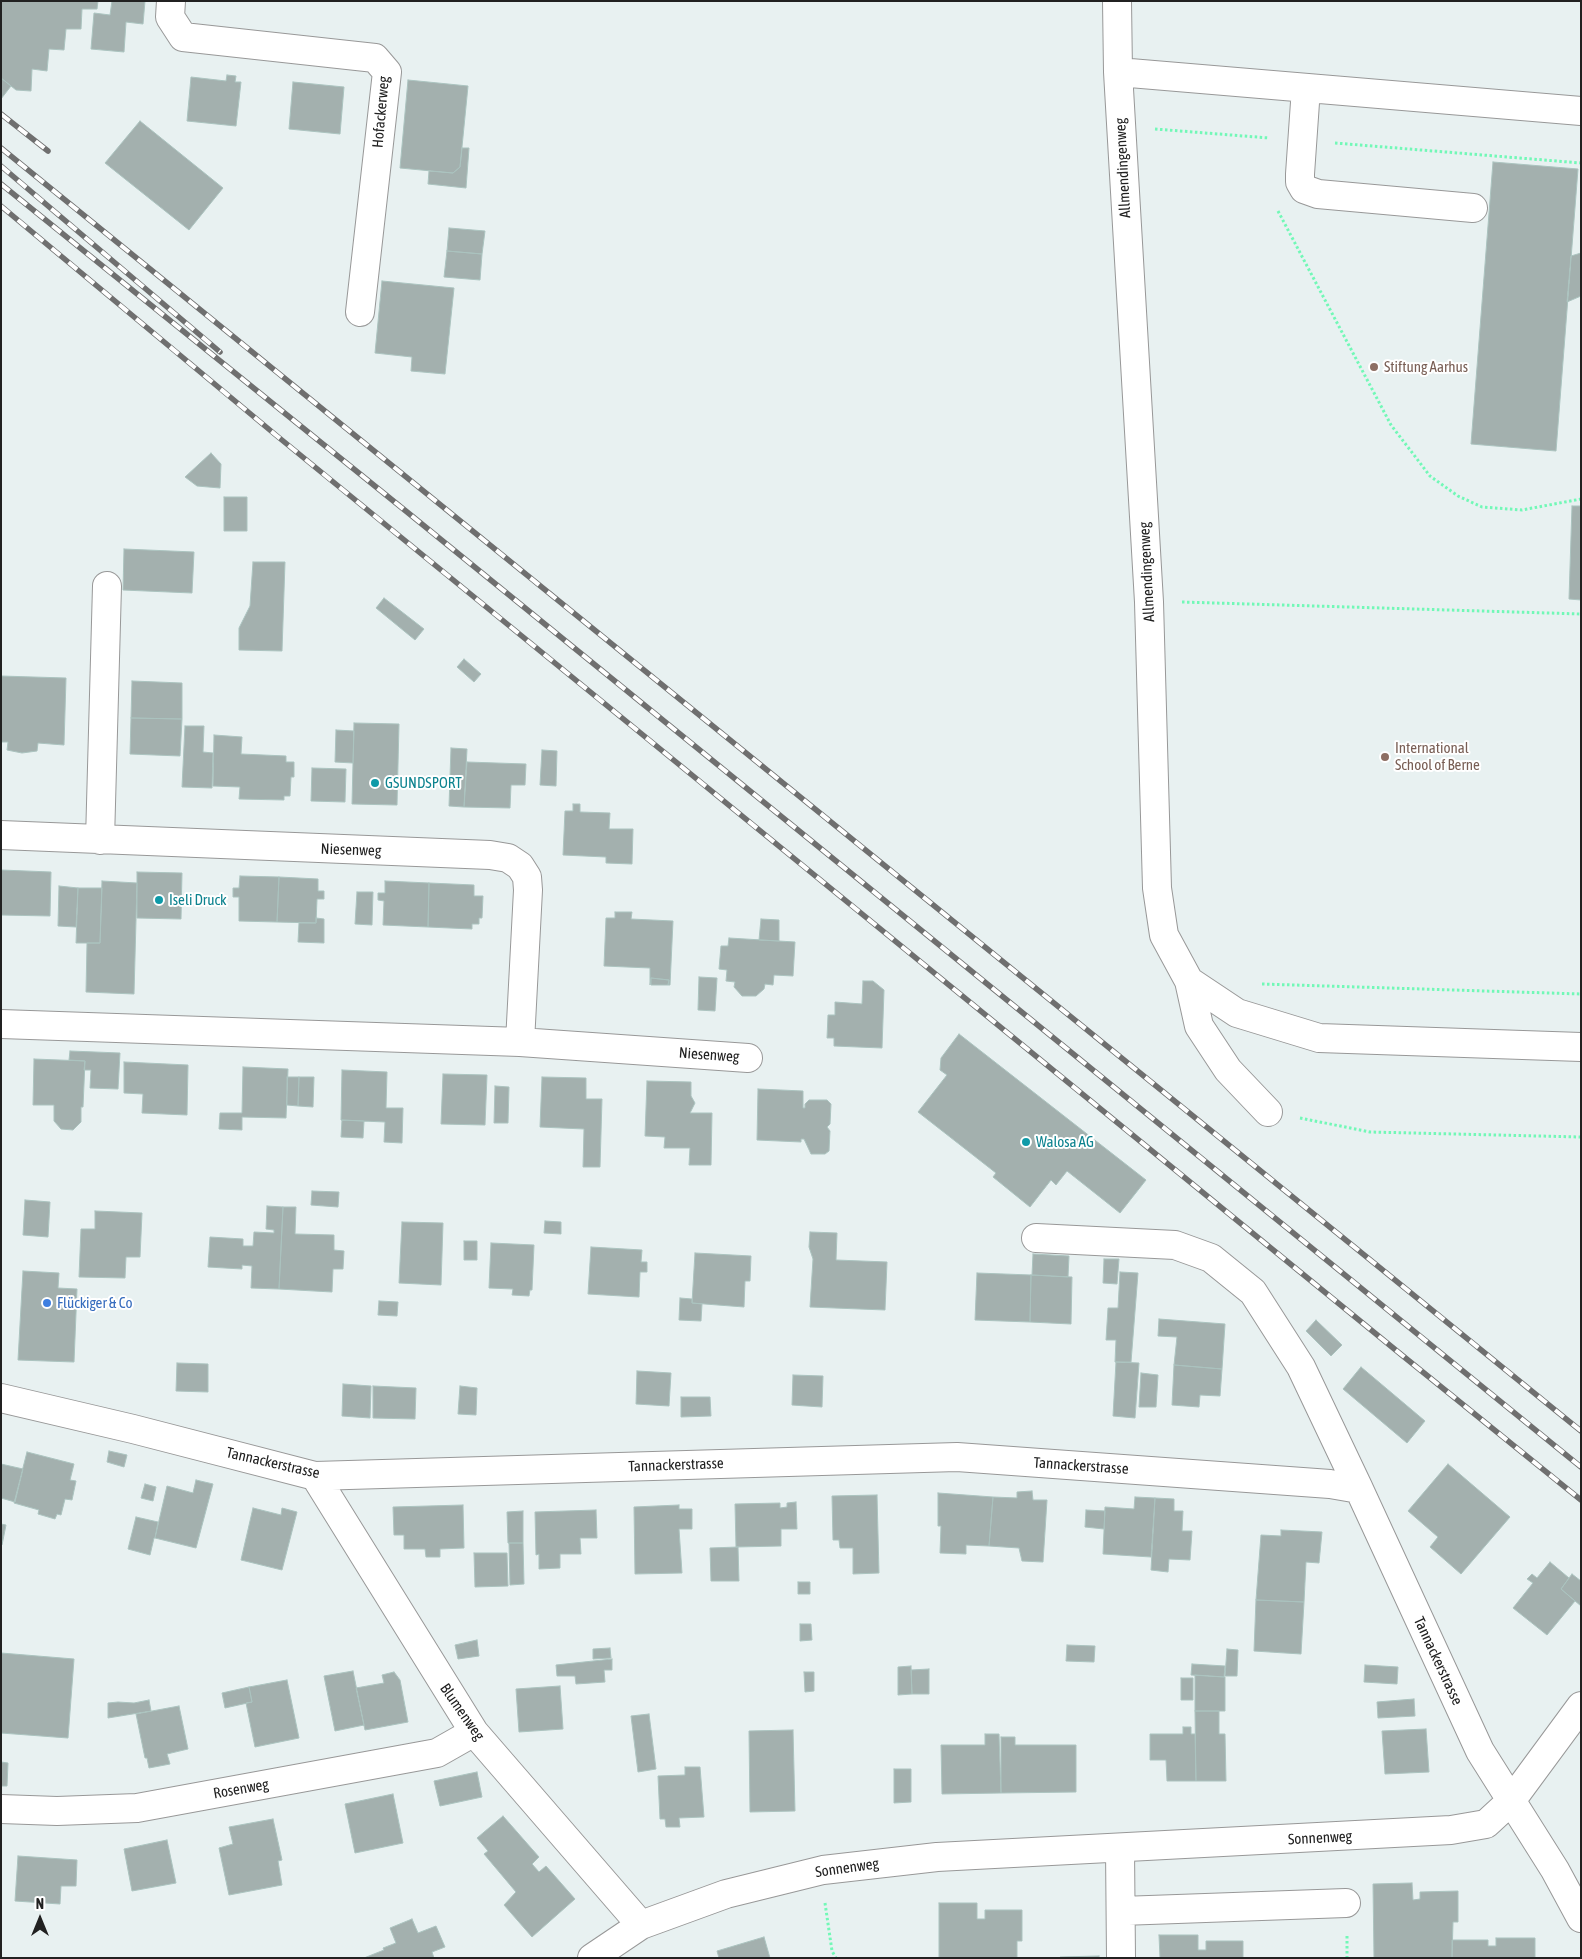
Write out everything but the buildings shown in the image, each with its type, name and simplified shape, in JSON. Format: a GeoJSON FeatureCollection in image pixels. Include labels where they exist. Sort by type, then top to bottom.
{"type":"FeatureCollection","features":[{"type":"Feature","properties":{"kind":"street","name":"Hofackerweg"},"geometry":{"type":"LineString","coordinates":[[171,1],[170,17],[183,37],[375,58],[387,72],[360,312]]}},
{"type":"Feature","properties":{"kind":"street","name":"Allmendingenweg"},"geometry":{"type":"LineString","coordinates":[[1117,1],[1118,72],[1149,602],[1157,888],[1164,936],[1189,982],[1199,1026],[1228,1070],[1268,1112]]}},
{"type":"Feature","properties":{"kind":"street"},"geometry":{"type":"LineString","coordinates":[[1118,72],[1581,111]]}},
{"type":"Feature","properties":{"kind":"street"},"geometry":{"type":"LineString","coordinates":[[1306,88],[1300,182],[1304,189],[1312,193],[1473,208]]}},
{"type":"Feature","properties":{"kind":"street"},"geometry":{"type":"LineString","coordinates":[[100,840],[107,586]]}},
{"type":"Feature","properties":{"kind":"street","name":"Niesenweg"},"geometry":{"type":"LineString","coordinates":[[1,835],[490,855],[508,858],[520,866],[526,877],[528,890],[520,1042]]}},
{"type":"Feature","properties":{"kind":"street"},"geometry":{"type":"LineString","coordinates":[[1189,982],[1237,1013],[1319,1038],[1581,1047]]}},
{"type":"Feature","properties":{"kind":"street","name":"Niesenweg"},"geometry":{"type":"LineString","coordinates":[[1,1024],[520,1042],[748,1058]]}},
{"type":"Feature","properties":{"kind":"street","name":"Tannackerstrasse"},"geometry":{"type":"LineString","coordinates":[[1036,1238],[1175,1245],[1211,1258],[1254,1292],[1301,1367],[1480,1751],[1511,1801]]}},
{"type":"Feature","properties":{"kind":"street","name":"Tannackerstrasse"},"geometry":{"type":"LineString","coordinates":[[1,1398],[133,1429],[315,1476],[957,1457],[1330,1484],[1359,1489]]}},
{"type":"Feature","properties":{"kind":"street","name":"Blumenweg"},"geometry":{"type":"LineString","coordinates":[[315,1476],[474,1732],[641,1925]]}},
{"type":"Feature","properties":{"kind":"street"},"geometry":{"type":"LineString","coordinates":[[1581,1706],[1511,1801],[1555,1870],[1581,1918]]}},
{"type":"Feature","properties":{"kind":"street","name":"Rosenweg"},"geometry":{"type":"LineString","coordinates":[[1,1809],[57,1811],[137,1808],[437,1753],[474,1732]]}},
{"type":"Feature","properties":{"kind":"street","name":"Sonnenweg"},"geometry":{"type":"LineString","coordinates":[[592,1958],[641,1925],[726,1894],[823,1870],[938,1857],[1120,1849],[1451,1830],[1486,1824],[1511,1801]]}},
{"type":"Feature","properties":{"kind":"street"},"geometry":{"type":"LineString","coordinates":[[1120,1849],[1121,1958]]}},
{"type":"Feature","properties":{"kind":"street"},"geometry":{"type":"LineString","coordinates":[[1121,1911],[1346,1903]]}},
{"type":"Feature","properties":{"kind":"path"},"geometry":{"type":"LineString","coordinates":[[1146,128],[1271,138],[1270,147]]}},
{"type":"Feature","properties":{"kind":"path"},"geometry":{"type":"LineString","coordinates":[[1302,140],[1581,163]]}},
{"type":"Feature","properties":{"kind":"path"},"geometry":{"type":"LineString","coordinates":[[1277,210],[1391,425],[1430,476],[1458,496],[1482,507],[1522,510],[1581,499]]}},
{"type":"Feature","properties":{"kind":"path"},"geometry":{"type":"LineString","coordinates":[[1149,602],[1581,614]]}},
{"type":"Feature","properties":{"kind":"path"},"geometry":{"type":"LineString","coordinates":[[1258,984],[1581,994]]}},
{"type":"Feature","properties":{"kind":"path"},"geometry":{"type":"LineString","coordinates":[[1268,1112],[1370,1132],[1581,1137]]}},
{"type":"Feature","properties":{"kind":"path"},"geometry":{"type":"LineString","coordinates":[[823,1870],[823,1888],[832,1951],[836,1958]]}},
{"type":"Feature","properties":{"kind":"railway"},"geometry":{"type":"LineString","coordinates":[[1,114],[48,151]]}},
{"type":"Feature","properties":{"kind":"railway"},"geometry":{"type":"LineString","coordinates":[[1,148],[1581,1431]]}},
{"type":"Feature","properties":{"kind":"railway"},"geometry":{"type":"LineString","coordinates":[[1,166],[220,352]]}},
{"type":"Feature","properties":{"kind":"railway"},"geometry":{"type":"LineString","coordinates":[[1,184],[1581,1467]]}},
{"type":"Feature","properties":{"kind":"railway"},"geometry":{"type":"LineString","coordinates":[[1,206],[277,436],[1581,1500]]}},
{"type":"Feature","properties":{"kind":"place","name":"Stiftung Aarhus"},"geometry":{"type":"Point","coordinates":[1374,367]}},
{"type":"Feature","properties":{"kind":"place","name":"International School of Berne"},"geometry":{"type":"Point","coordinates":[1385,757]}},
{"type":"Feature","properties":{"kind":"place","name":"GSUNDSPORT"},"geometry":{"type":"Point","coordinates":[375,783]}},
{"type":"Feature","properties":{"kind":"place","name":"Iseli Druck"},"geometry":{"type":"Point","coordinates":[159,900]}},
{"type":"Feature","properties":{"kind":"place","name":"Walosa AG"},"geometry":{"type":"Point","coordinates":[1026,1142]}},
{"type":"Feature","properties":{"kind":"place","name":"Flückiger & Co"},"geometry":{"type":"Point","coordinates":[47,1303]}}]}
